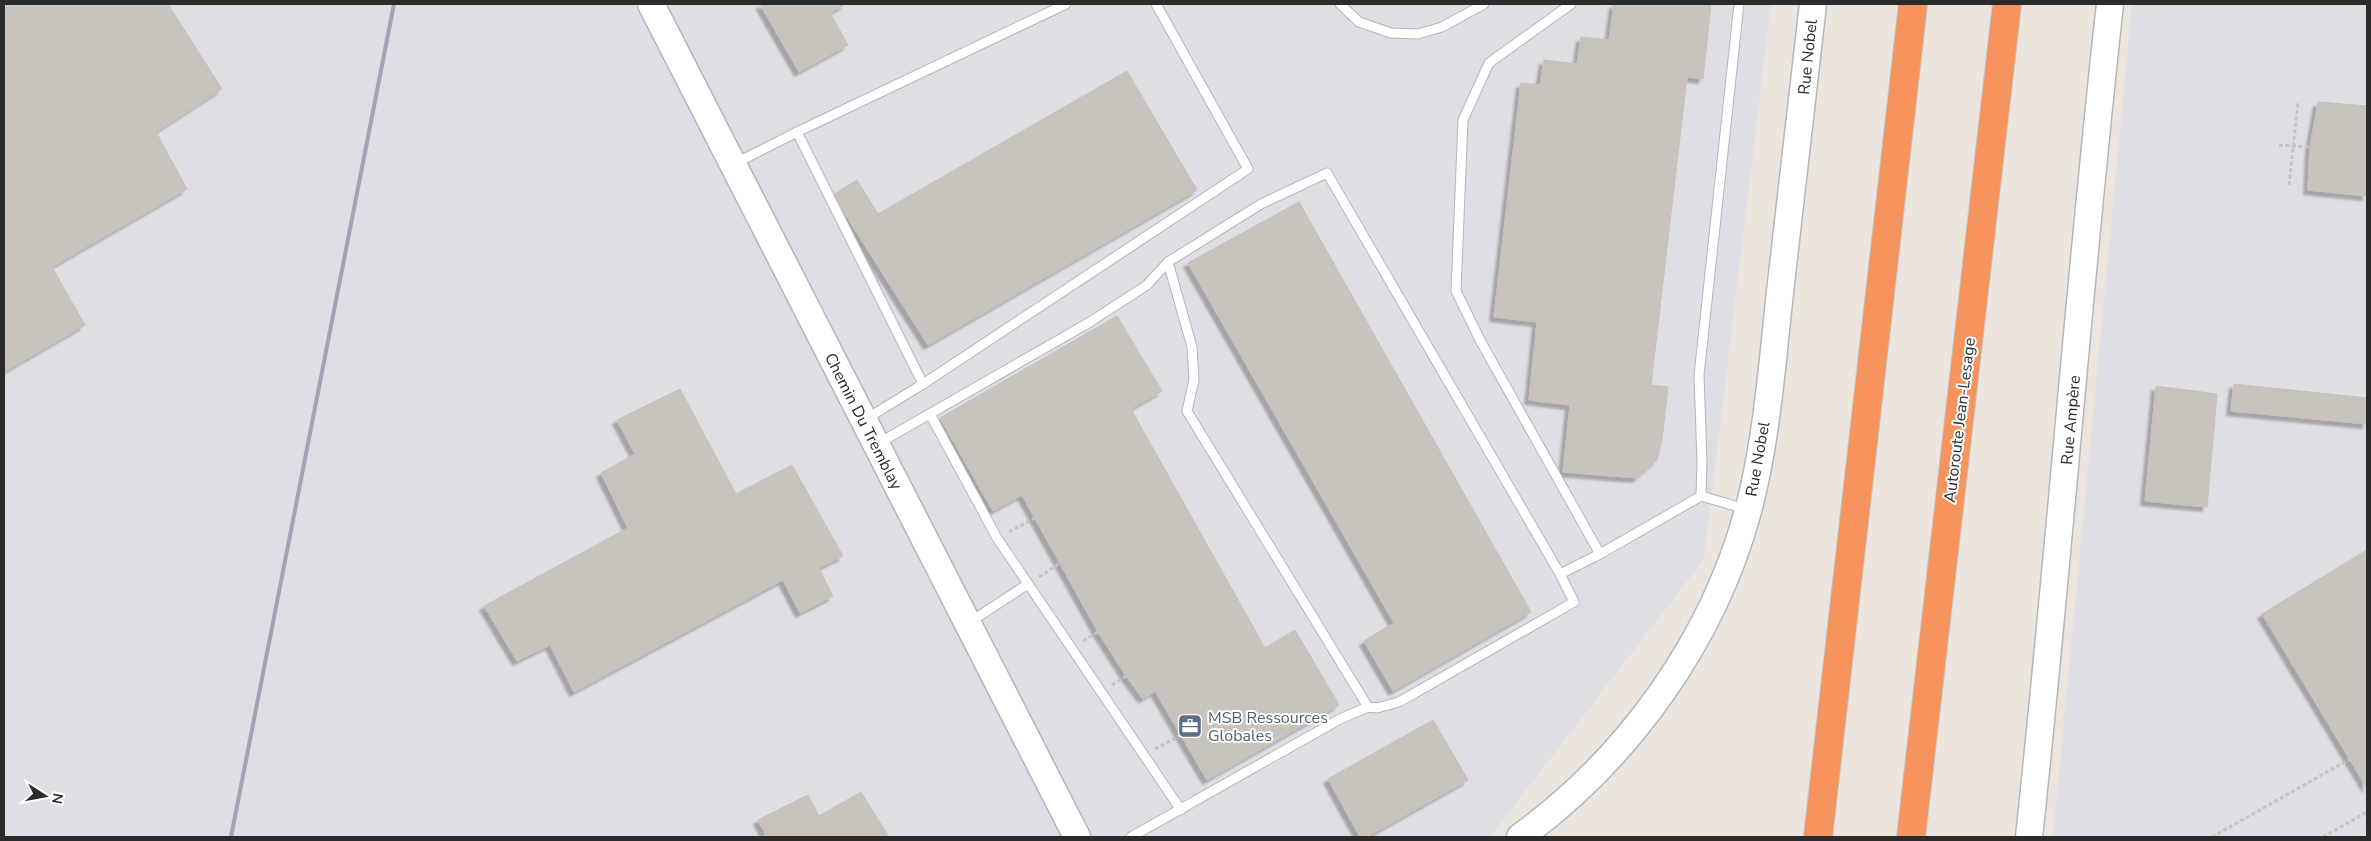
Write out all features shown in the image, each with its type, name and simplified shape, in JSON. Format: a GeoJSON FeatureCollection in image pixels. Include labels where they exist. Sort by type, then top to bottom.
{"type":"FeatureCollection","features":[{"type":"Feature","properties":{"kind":"highway"},"geometry":{"type":"LineString","coordinates":[[1818,837],[1913,4]]}},
{"type":"Feature","properties":{"kind":"highway","name":"Autoroute Jean-Lesage"},"geometry":{"type":"LineString","coordinates":[[1911,837],[2007,4]]}},
{"type":"Feature","properties":{"kind":"highway"},"geometry":{"type":"LineString","coordinates":[[1804,837],[1832,703]]}},
{"type":"Feature","properties":{"kind":"highway"},"geometry":{"type":"LineString","coordinates":[[1919,837],[1920,754]]}},
{"type":"Feature","properties":{"kind":"street","name":"Chemin Du Tremblay"},"geometry":{"type":"LineString","coordinates":[[651,4],[1077,837]]}},
{"type":"Feature","properties":{"kind":"street","name":"Rue Nobel"},"geometry":{"type":"LineString","coordinates":[[1520,837],[1565,800],[1607,758],[1646,712],[1675,672],[1713,605],[1732,560],[1748,510],[1765,421],[1813,4]]}},
{"type":"Feature","properties":{"kind":"street","name":"Rue Ampère"},"geometry":{"type":"LineString","coordinates":[[2029,837],[2062,516],[2085,234],[2110,4]]}},
{"type":"Feature","properties":{"kind":"lane"},"geometry":{"type":"LineString","coordinates":[[733,165],[797,132],[1066,4]]}},
{"type":"Feature","properties":{"kind":"lane"},"geometry":{"type":"LineString","coordinates":[[863,420],[923,384],[1248,169],[1156,4]]}},
{"type":"Feature","properties":{"kind":"lane"},"geometry":{"type":"LineString","coordinates":[[1340,4],[1359,22],[1391,33],[1418,34],[1442,27],[1484,4]]}},
{"type":"Feature","properties":{"kind":"lane"},"geometry":{"type":"LineString","coordinates":[[1571,4],[1489,63],[1463,120],[1456,291],[1481,342],[1600,554]]}},
{"type":"Feature","properties":{"kind":"lane"},"geometry":{"type":"LineString","coordinates":[[1701,496],[1702,461],[1699,375],[1739,4]]}},
{"type":"Feature","properties":{"kind":"lane"},"geometry":{"type":"LineString","coordinates":[[797,132],[923,384]]}},
{"type":"Feature","properties":{"kind":"lane"},"geometry":{"type":"LineString","coordinates":[[876,445],[1090,322],[1147,285],[1168,262],[1261,204],[1327,173],[1560,574],[1574,602],[1399,702],[1377,708],[1368,707],[1340,719],[1131,837]]}},
{"type":"Feature","properties":{"kind":"lane"},"geometry":{"type":"LineString","coordinates":[[1168,262],[1192,347],[1194,380],[1188,411],[1368,707]]}},
{"type":"Feature","properties":{"kind":"lane"},"geometry":{"type":"LineString","coordinates":[[930,414],[997,538],[1181,810]]}},
{"type":"Feature","properties":{"kind":"lane"},"geometry":{"type":"LineString","coordinates":[[1560,574],[1600,554],[1701,496],[1748,510]]}},
{"type":"Feature","properties":{"kind":"lane"},"geometry":{"type":"LineString","coordinates":[[968,624],[1028,584]]}},
{"type":"Feature","properties":{"kind":"path"},"geometry":{"type":"LineString","coordinates":[[2289,185],[2298,102]]}},
{"type":"Feature","properties":{"kind":"path"},"geometry":{"type":"LineString","coordinates":[[2279,145],[2310,147]]}},
{"type":"Feature","properties":{"kind":"path"},"geometry":{"type":"LineString","coordinates":[[1020,526],[1035,518]]}},
{"type":"Feature","properties":{"kind":"path"},"geometry":{"type":"LineString","coordinates":[[1050,570],[1060,563]]}},
{"type":"Feature","properties":{"kind":"path"},"geometry":{"type":"LineString","coordinates":[[1093,635],[1098,632]]}},
{"type":"Feature","properties":{"kind":"path"},"geometry":{"type":"LineString","coordinates":[[1168,742],[1181,735]]}},
{"type":"Feature","properties":{"kind":"path"},"geometry":{"type":"LineString","coordinates":[[2212,837],[2350,759]]}},
{"type":"Feature","properties":{"kind":"path"},"geometry":{"type":"LineString","coordinates":[[2323,837],[2367,812]]}},
{"type":"Feature","properties":{"kind":"shaded area"},"geometry":{"type":"Polygon","coordinates":[[[4,4],[1771,4],[1704,559],[1490,837],[4,837],[4,4]]]}},
{"type":"Feature","properties":{"kind":"shaded area"},"geometry":{"type":"Polygon","coordinates":[[[2132,4],[2367,4],[2367,837],[2053,837],[2132,4]]]}},
{"type":"Feature","properties":{"kind":"building"},"geometry":{"type":"Polygon","coordinates":[[[4,4],[168,4],[222,89],[156,132],[187,189],[52,267],[85,325],[4,372],[4,4]]]}},
{"type":"Feature","properties":{"kind":"building"},"geometry":{"type":"Polygon","coordinates":[[[760,4],[846,4],[830,13],[848,45],[799,72],[760,4]]]}},
{"type":"Feature","properties":{"kind":"building"},"geometry":{"type":"Polygon","coordinates":[[[1614,4],[1711,4],[1703,79],[1687,77],[1651,385],[1668,387],[1662,440],[1657,460],[1637,478],[1563,472],[1570,405],[1529,400],[1537,322],[1494,317],[1521,83],[1540,85],[1544,60],[1577,64],[1581,37],[1609,40],[1614,4]]]}},
{"type":"Feature","properties":{"kind":"building"},"geometry":{"type":"Polygon","coordinates":[[[1127,71],[1197,190],[928,345],[833,195],[857,180],[878,214],[1127,71]]]}},
{"type":"Feature","properties":{"kind":"building"},"geometry":{"type":"Polygon","coordinates":[[[2318,102],[2367,106],[2367,196],[2308,190],[2310,147],[2318,102]]]}},
{"type":"Feature","properties":{"kind":"building"},"geometry":{"type":"Polygon","coordinates":[[[1299,202],[1531,612],[1393,691],[1364,641],[1394,623],[1188,263],[1299,202]]]}},
{"type":"Feature","properties":{"kind":"building"},"geometry":{"type":"Polygon","coordinates":[[[1117,316],[1162,391],[1131,409],[1265,648],[1295,630],[1339,705],[1207,780],[1155,691],[1143,699],[1126,676],[1098,632],[1022,495],[993,511],[940,418],[1117,316]]]}},
{"type":"Feature","properties":{"kind":"building"},"geometry":{"type":"Polygon","coordinates":[[[2234,384],[2367,398],[2367,424],[2231,411],[2234,384]]]}},
{"type":"Feature","properties":{"kind":"building"},"geometry":{"type":"Polygon","coordinates":[[[2156,386],[2217,394],[2207,507],[2145,501],[2156,386]]]}},
{"type":"Feature","properties":{"kind":"building"},"geometry":{"type":"Polygon","coordinates":[[[680,389],[736,494],[792,465],[843,556],[819,568],[833,596],[800,613],[783,580],[574,692],[550,645],[517,661],[484,606],[628,528],[601,473],[635,454],[617,420],[680,389]]]}},
{"type":"Feature","properties":{"kind":"building"},"geometry":{"type":"Polygon","coordinates":[[[2367,550],[2367,788],[2262,614],[2367,550]]]}},
{"type":"Feature","properties":{"kind":"building"},"geometry":{"type":"Polygon","coordinates":[[[1433,720],[1468,780],[1367,837],[1360,837],[1328,779],[1433,720]]]}},
{"type":"Feature","properties":{"kind":"building"},"geometry":{"type":"Polygon","coordinates":[[[861,792],[889,837],[761,837],[766,835],[758,820],[808,795],[819,816],[861,792]]]}},
{"type":"Feature","properties":{"kind":"railway"},"geometry":{"type":"LineString","coordinates":[[231,837],[394,4]]}},
{"type":"Feature","properties":{"kind":"place","name":"MSB Ressources Globales"},"geometry":{"type":"Point","coordinates":[1190,726]}}]}
